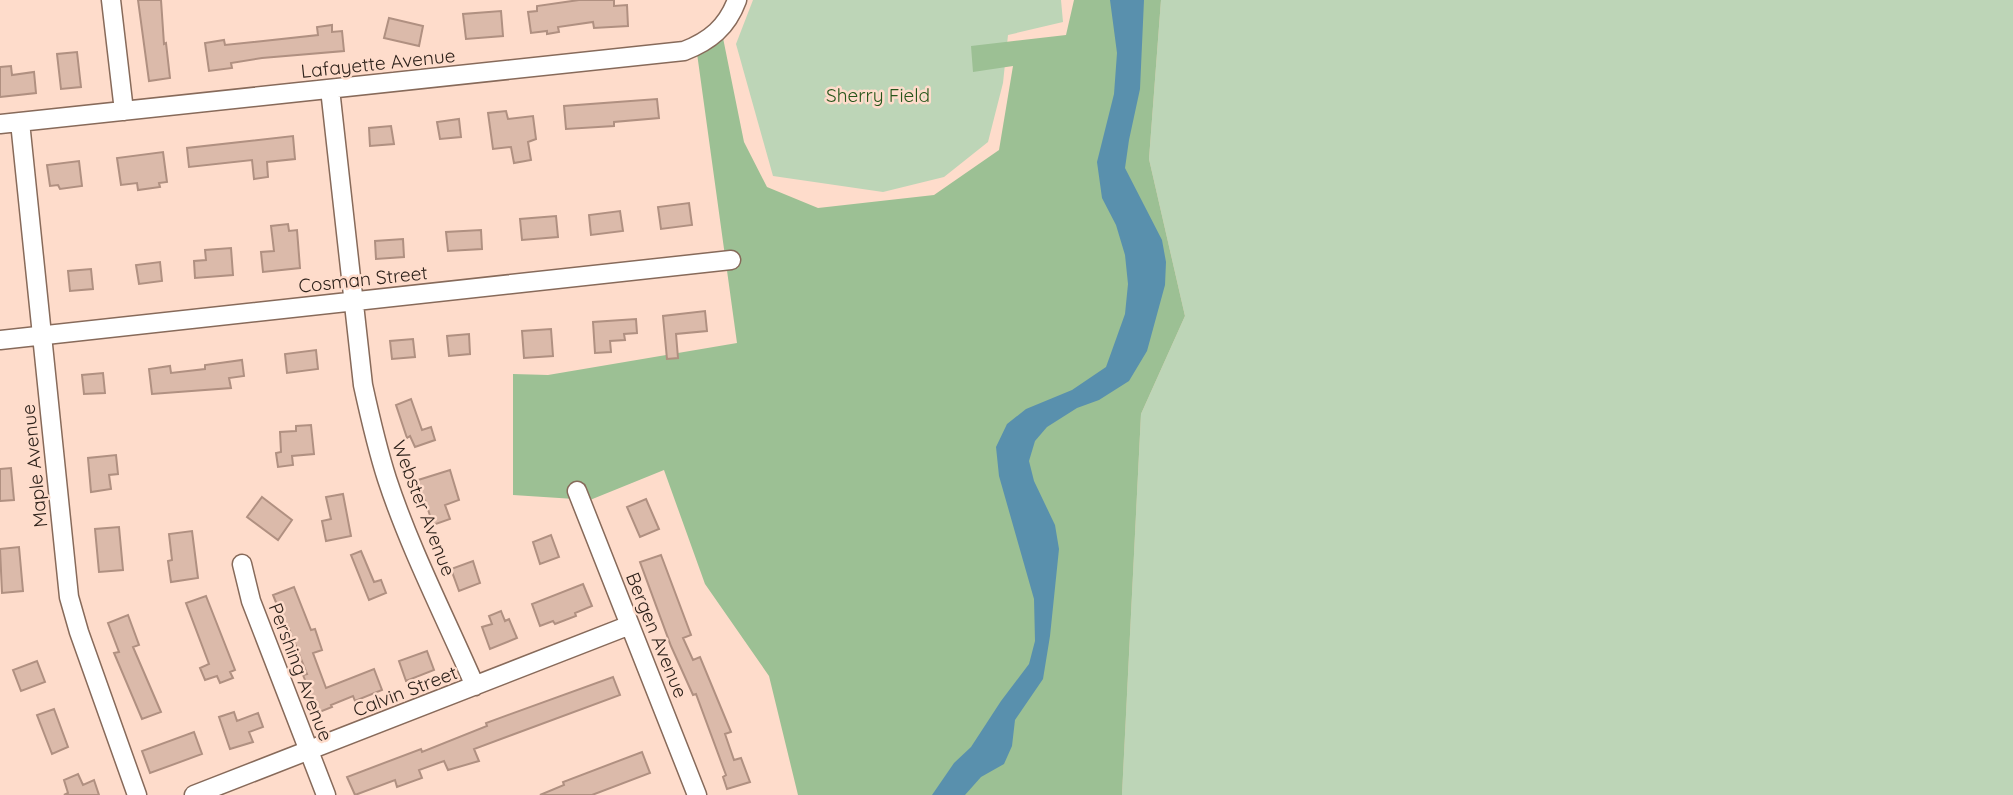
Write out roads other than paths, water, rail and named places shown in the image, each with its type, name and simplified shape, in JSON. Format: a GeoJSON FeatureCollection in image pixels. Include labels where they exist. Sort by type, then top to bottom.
{"type":"FeatureCollection","features":[{"type":"Feature","properties":{"kind":"street"},"geometry":{"type":"LineString","coordinates":[[111,0],[124,111]]}},
{"type":"Feature","properties":{"kind":"street","name":"Lafayette Avenue"},"geometry":{"type":"LineString","coordinates":[[0,124],[684,51],[702,45],[722,28],[737,0]]}},
{"type":"Feature","properties":{"kind":"street","name":"Webster Avenue"},"geometry":{"type":"LineString","coordinates":[[330,89],[363,385],[373,433],[387,480],[475,685]]}},
{"type":"Feature","properties":{"kind":"street","name":"Maple Avenue"},"geometry":{"type":"LineString","coordinates":[[20,122],[69,597],[138,795]]}},
{"type":"Feature","properties":{"kind":"street","name":"Cosman Street"},"geometry":{"type":"LineString","coordinates":[[0,340],[732,260]]}},
{"type":"Feature","properties":{"kind":"street","name":"Bergen Avenue"},"geometry":{"type":"LineString","coordinates":[[577,491],[695,794]]}},
{"type":"Feature","properties":{"kind":"street","name":"Pershing Avenue"},"geometry":{"type":"LineString","coordinates":[[242,564],[251,601],[326,795]]}},
{"type":"Feature","properties":{"kind":"street","name":"Calvin Street"},"geometry":{"type":"LineString","coordinates":[[194,795],[630,625]]}},
{"type":"Feature","properties":{"kind":"water"},"geometry":{"type":"Polygon","coordinates":[[[1110,0],[1144,0],[1140,89],[1125,168],[1162,240],[1166,262],[1165,285],[1147,351],[1129,381],[1047,427],[1035,441],[1029,461],[1034,481],[1055,525],[1059,549],[1043,679],[1015,720],[1012,746],[1004,764],[981,777],[965,795],[932,795],[954,763],[971,747],[1029,664],[1035,641],[1034,599],[999,476],[996,447],[1007,424],[1026,409],[1072,390],[1106,367],[1125,314],[1128,284],[1125,255],[1116,225],[1102,198],[1097,162],[1114,94],[1117,53],[1110,0]]]}},
{"type":"Feature","properties":{"kind":"park label","name":"Sherry Field"},"geometry":{"type":"Point","coordinates":[878,95]}}]}
